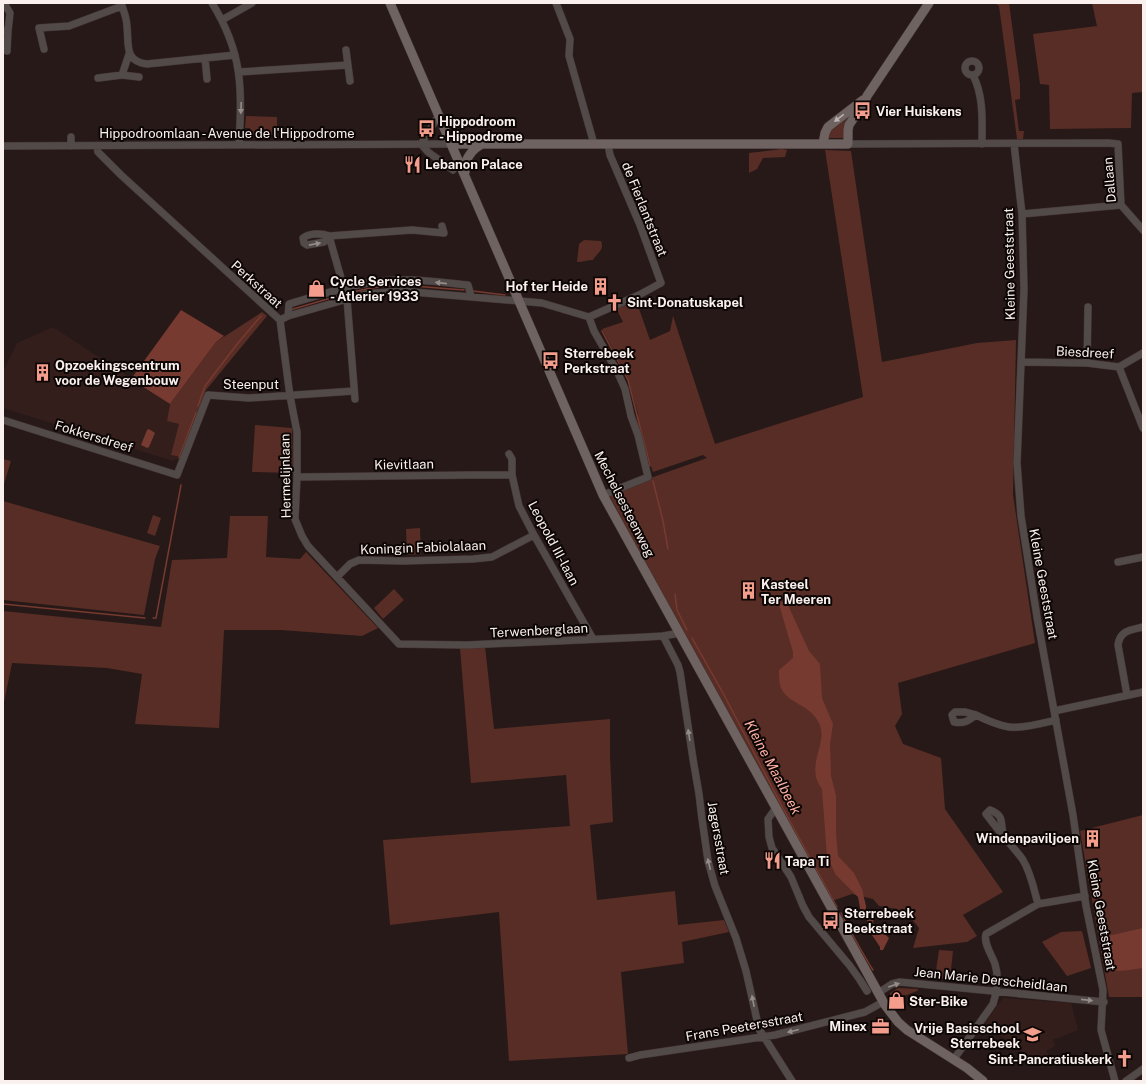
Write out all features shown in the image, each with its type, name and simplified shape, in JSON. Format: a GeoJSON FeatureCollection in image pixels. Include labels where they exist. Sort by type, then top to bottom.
{"type":"FeatureCollection","features":[{"type":"Feature","properties":{"kind":"main road","name":"Mechelsesteenweg"},"geometry":{"type":"LineString","coordinates":[[390,3],[603,494],[805,861],[820,895],[846,942],[863,966],[880,998],[892,1015],[907,1030],[954,1059],[983,1081]]}},
{"type":"Feature","properties":{"kind":"main road"},"geometry":{"type":"LineString","coordinates":[[452,144],[848,144],[848,126],[929,3]]}},
{"type":"Feature","properties":{"kind":"main road"},"geometry":{"type":"LineString","coordinates":[[823,144],[828,127],[866,98]]}},
{"type":"Feature","properties":{"kind":"main road"},"geometry":{"type":"LineString","coordinates":[[467,179],[464,169],[466,163],[474,149],[482,144]]}},
{"type":"Feature","properties":{"kind":"street"},"geometry":{"type":"LineString","coordinates":[[4,3],[10,13],[5,31],[7,51]]}},
{"type":"Feature","properties":{"kind":"street"},"geometry":{"type":"LineString","coordinates":[[212,3],[222,20],[235,55],[239,72],[241,100],[239,145]]}},
{"type":"Feature","properties":{"kind":"street"},"geometry":{"type":"LineString","coordinates":[[222,20],[252,3]]}},
{"type":"Feature","properties":{"kind":"street"},"geometry":{"type":"LineString","coordinates":[[556,3],[570,40],[569,56],[594,144]]}},
{"type":"Feature","properties":{"kind":"street"},"geometry":{"type":"LineString","coordinates":[[44,49],[39,28],[69,26],[122,5],[126,17],[127,47],[129,54],[136,61],[147,64],[235,55]]}},
{"type":"Feature","properties":{"kind":"street"},"geometry":{"type":"LineString","coordinates":[[346,50],[350,81]]}},
{"type":"Feature","properties":{"kind":"street"},"geometry":{"type":"LineString","coordinates":[[122,75],[129,54]]}},
{"type":"Feature","properties":{"kind":"street"},"geometry":{"type":"LineString","coordinates":[[205,58],[207,79]]}},
{"type":"Feature","properties":{"kind":"street"},"geometry":{"type":"LineString","coordinates":[[239,72],[348,65]]}},
{"type":"Feature","properties":{"kind":"street"},"geometry":{"type":"LineString","coordinates":[[98,78],[122,75],[140,77]]}},
{"type":"Feature","properties":{"kind":"street"},"geometry":{"type":"LineString","coordinates":[[974,75],[978,85],[982,111],[982,144]]}},
{"type":"Feature","properties":{"kind":"street"},"geometry":{"type":"LineString","coordinates":[[439,115],[421,144],[428,152],[453,170]]}},
{"type":"Feature","properties":{"kind":"street"},"geometry":{"type":"LineString","coordinates":[[71,137],[71,146]]}},
{"type":"Feature","properties":{"kind":"street","name":"Hippodroomlaan - Avenue de l'Hippodrome"},"geometry":{"type":"LineString","coordinates":[[3,146],[452,144]]}},
{"type":"Feature","properties":{"kind":"street","name":"de Fierlantstraat"},"geometry":{"type":"LineString","coordinates":[[588,317],[639,295],[661,283],[640,225],[610,155],[608,144]]}},
{"type":"Feature","properties":{"kind":"street"},"geometry":{"type":"LineString","coordinates":[[848,144],[1014,144]]}},
{"type":"Feature","properties":{"kind":"street","name":"Dallaan"},"geometry":{"type":"LineString","coordinates":[[1014,144],[1118,144],[1121,205],[1143,230]]}},
{"type":"Feature","properties":{"kind":"street","name":"Kleine Geeststraat"},"geometry":{"type":"LineString","coordinates":[[1014,144],[1022,214],[1024,289],[1017,463],[1021,516],[1037,617],[1073,815],[1085,896],[1103,990],[1104,1002],[1100,1024],[1115,1081]]}},
{"type":"Feature","properties":{"kind":"street","name":"Perkstraat"},"geometry":{"type":"LineString","coordinates":[[97,146],[100,155],[121,175],[280,320],[288,316],[365,294],[401,290],[546,303],[588,317]]}},
{"type":"Feature","properties":{"kind":"street"},"geometry":{"type":"LineString","coordinates":[[1022,214],[1121,205]]}},
{"type":"Feature","properties":{"kind":"street"},"geometry":{"type":"LineString","coordinates":[[355,400],[347,299],[329,236],[412,230],[444,233],[442,226]]}},
{"type":"Feature","properties":{"kind":"street"},"geometry":{"type":"LineString","coordinates":[[288,316],[288,304],[344,288],[381,282],[429,282],[468,286],[471,296]]}},
{"type":"Feature","properties":{"kind":"street"},"geometry":{"type":"LineString","coordinates":[[1087,364],[1088,307]]}},
{"type":"Feature","properties":{"kind":"street"},"geometry":{"type":"LineString","coordinates":[[588,317],[625,389],[648,477],[603,494]]}},
{"type":"Feature","properties":{"kind":"street","name":"Hermelijnlaan"},"geometry":{"type":"LineString","coordinates":[[280,320],[290,396],[297,432],[295,519],[308,546],[399,644]]}},
{"type":"Feature","properties":{"kind":"street","name":"Biesdreef"},"geometry":{"type":"LineString","coordinates":[[1021,362],[1119,366],[1143,353]]}},
{"type":"Feature","properties":{"kind":"street"},"geometry":{"type":"LineString","coordinates":[[1119,366],[1143,428]]}},
{"type":"Feature","properties":{"kind":"street","name":"Steenput"},"geometry":{"type":"LineString","coordinates":[[178,475],[208,395],[249,398],[354,391]]}},
{"type":"Feature","properties":{"kind":"street","name":"Fokkersdreef"},"geometry":{"type":"LineString","coordinates":[[3,420],[178,475]]}},
{"type":"Feature","properties":{"kind":"street","name":"Leopold III-laan"},"geometry":{"type":"LineString","coordinates":[[509,454],[512,459],[512,476],[519,506],[593,639]]}},
{"type":"Feature","properties":{"kind":"street","name":"Kievitlaan"},"geometry":{"type":"LineString","coordinates":[[297,477],[473,474],[512,476]]}},
{"type":"Feature","properties":{"kind":"street","name":"Koningin Fabiolalaan"},"geometry":{"type":"LineString","coordinates":[[337,577],[350,564],[359,560],[403,561],[492,557],[534,535]]}},
{"type":"Feature","properties":{"kind":"street"},"geometry":{"type":"LineString","coordinates":[[1118,562],[1143,557]]}},
{"type":"Feature","properties":{"kind":"street"},"geometry":{"type":"LineString","coordinates":[[1127,695],[1118,645],[1119,640],[1123,633],[1128,630],[1143,627]]}},
{"type":"Feature","properties":{"kind":"street","name":"Terwenberglaan"},"geometry":{"type":"LineString","coordinates":[[399,644],[467,645],[663,636],[680,633]]}},
{"type":"Feature","properties":{"kind":"street","name":"Jagersstraat"},"geometry":{"type":"LineString","coordinates":[[663,636],[680,672],[693,759],[700,794],[702,825],[708,861],[715,886],[736,938],[746,971],[758,1029],[765,1037],[792,1081]]}},
{"type":"Feature","properties":{"kind":"street"},"geometry":{"type":"LineString","coordinates":[[1054,711],[1143,692]]}},
{"type":"Feature","properties":{"kind":"street"},"geometry":{"type":"LineString","coordinates":[[976,715],[992,722],[1010,727],[1020,727],[1056,720]]}},
{"type":"Feature","properties":{"kind":"street"},"geometry":{"type":"LineString","coordinates":[[776,808],[768,819],[769,837],[772,848],[791,878],[805,911],[853,970],[867,992]]}},
{"type":"Feature","properties":{"kind":"street"},"geometry":{"type":"LineString","coordinates":[[1003,833],[1024,861],[1038,904]]}},
{"type":"Feature","properties":{"kind":"street"},"geometry":{"type":"LineString","coordinates":[[954,1059],[993,1004],[997,982],[996,966],[985,940],[987,932],[1038,904],[1085,896]]}},
{"type":"Feature","properties":{"kind":"street","name":"Jean Marie Derscheidlaan"},"geometry":{"type":"LineString","coordinates":[[880,998],[892,984],[900,982],[1104,1002]]}},
{"type":"Feature","properties":{"kind":"street","name":"Frans Peetersstraat"},"geometry":{"type":"LineString","coordinates":[[629,1058],[783,1033],[865,1012],[880,998]]}},
{"type":"Feature","properties":{"kind":"street"},"geometry":{"type":"LineString","coordinates":[[1126,1081],[1143,1069]]}},
{"type":"Feature","properties":{"kind":"shaded area"},"geometry":{"type":"Polygon","coordinates":[[[995,3],[1009,3],[1020,84],[1020,99],[1015,100],[1019,131],[1024,131],[1023,139],[1017,139],[999,6],[995,3]]]}},
{"type":"Feature","properties":{"kind":"shaded area"},"geometry":{"type":"Polygon","coordinates":[[[1092,3],[1143,3],[1143,92],[1132,93],[1131,128],[1050,129],[1049,85],[1040,84],[1033,34],[1097,26],[1092,3]]]}},
{"type":"Feature","properties":{"kind":"shaded area"},"geometry":{"type":"Polygon","coordinates":[[[851,112],[844,138],[828,138],[830,127],[851,112]]]}},
{"type":"Feature","properties":{"kind":"shaded area"},"geometry":{"type":"Polygon","coordinates":[[[246,116],[277,117],[277,135],[250,135],[250,128],[245,128],[246,116]]]}},
{"type":"Feature","properties":{"kind":"shaded area"},"geometry":{"type":"Polygon","coordinates":[[[782,149],[787,150],[785,157],[763,158],[757,169],[749,173],[749,153],[782,149]]]}},
{"type":"Feature","properties":{"kind":"shaded area"},"geometry":{"type":"Polygon","coordinates":[[[825,150],[851,151],[882,362],[977,343],[1016,340],[1013,495],[1035,643],[898,683],[902,714],[895,726],[903,744],[941,758],[945,809],[1003,892],[963,915],[977,936],[967,942],[913,948],[919,928],[911,918],[897,909],[879,906],[873,899],[852,894],[832,901],[713,690],[608,493],[707,458],[703,455],[653,472],[641,437],[635,409],[639,417],[627,376],[602,329],[623,322],[616,308],[636,300],[650,340],[670,331],[673,316],[715,444],[863,397],[825,150]]]}},
{"type":"Feature","properties":{"kind":"shaded area"},"geometry":{"type":"Polygon","coordinates":[[[584,240],[601,241],[602,247],[593,260],[577,262],[579,244],[584,240]]]}},
{"type":"Feature","properties":{"kind":"shaded area"},"geometry":{"type":"Polygon","coordinates":[[[181,310],[224,336],[216,342],[170,404],[131,379],[181,310]]]}},
{"type":"Feature","properties":{"kind":"shaded area"},"geometry":{"type":"Polygon","coordinates":[[[262,312],[267,316],[206,390],[182,457],[171,455],[179,424],[167,421],[170,404],[216,342],[262,312]]]}},
{"type":"Feature","properties":{"kind":"shaded area"},"geometry":{"type":"Polygon","coordinates":[[[53,327],[170,404],[167,421],[179,424],[182,457],[173,461],[3,408],[3,372],[17,343],[53,327]]]}},
{"type":"Feature","properties":{"kind":"shaded area"},"geometry":{"type":"Polygon","coordinates":[[[255,425],[292,428],[293,473],[252,472],[255,425]]]}},
{"type":"Feature","properties":{"kind":"shaded area"},"geometry":{"type":"Polygon","coordinates":[[[149,429],[155,433],[149,447],[147,448],[141,445],[147,430],[149,429]]]}},
{"type":"Feature","properties":{"kind":"shaded area"},"geometry":{"type":"Polygon","coordinates":[[[3,459],[11,461],[3,487],[3,459]]]}},
{"type":"Feature","properties":{"kind":"shaded area"},"geometry":{"type":"Polygon","coordinates":[[[3,501],[160,546],[155,559],[144,615],[3,600],[3,501]]]}},
{"type":"Feature","properties":{"kind":"shaded area"},"geometry":{"type":"Polygon","coordinates":[[[153,515],[161,518],[155,536],[147,533],[153,515]]]}},
{"type":"Feature","properties":{"kind":"shaded area"},"geometry":{"type":"Polygon","coordinates":[[[230,516],[268,516],[266,557],[300,559],[306,552],[378,628],[362,636],[281,630],[224,630],[219,728],[135,724],[142,674],[107,668],[12,663],[3,707],[3,611],[161,627],[172,560],[227,558],[230,516]]]}},
{"type":"Feature","properties":{"kind":"shaded area"},"geometry":{"type":"Polygon","coordinates":[[[420,528],[421,554],[407,555],[406,529],[420,528]]]}},
{"type":"Feature","properties":{"kind":"shaded area"},"geometry":{"type":"Polygon","coordinates":[[[394,589],[404,600],[383,619],[374,608],[394,589]]]}},
{"type":"Feature","properties":{"kind":"shaded area"},"geometry":{"type":"Polygon","coordinates":[[[778,601],[787,603],[809,651],[820,664],[822,698],[833,724],[830,744],[831,776],[836,796],[836,833],[838,856],[854,873],[862,889],[866,906],[865,919],[862,919],[858,897],[836,875],[827,857],[822,789],[815,772],[821,739],[819,723],[810,712],[789,698],[780,686],[779,670],[793,658],[793,652],[778,601]]]}},
{"type":"Feature","properties":{"kind":"shaded area"},"geometry":{"type":"Polygon","coordinates":[[[485,646],[494,729],[610,719],[613,822],[590,825],[597,900],[675,891],[678,925],[724,920],[729,932],[682,942],[684,963],[621,972],[628,1054],[509,1061],[499,912],[390,925],[383,840],[570,826],[566,775],[471,783],[460,648],[485,646]]]}},
{"type":"Feature","properties":{"kind":"shaded area"},"geometry":{"type":"Polygon","coordinates":[[[1143,815],[1143,997],[1109,997],[1080,831],[1143,815]]]}},
{"type":"Feature","properties":{"kind":"shaded area"},"geometry":{"type":"Polygon","coordinates":[[[869,909],[872,911],[873,915],[872,928],[885,934],[889,938],[883,950],[880,950],[880,947],[868,929],[866,912],[869,909]]]}},
{"type":"Feature","properties":{"kind":"shaded area"},"geometry":{"type":"Polygon","coordinates":[[[1143,928],[1143,968],[1122,971],[1110,969],[1104,938],[1143,928]]]}},
{"type":"Feature","properties":{"kind":"shaded area"},"geometry":{"type":"Polygon","coordinates":[[[1082,931],[1091,968],[1067,976],[1042,942],[1061,932],[1082,931]]]}},
{"type":"Feature","properties":{"kind":"shaded area"},"geometry":{"type":"Polygon","coordinates":[[[939,950],[953,951],[950,979],[935,978],[939,950]]]}},
{"type":"Feature","properties":{"kind":"shaded area"},"geometry":{"type":"Polygon","coordinates":[[[898,988],[918,989],[917,991],[891,1001],[890,993],[898,988]]]}},
{"type":"Feature","properties":{"kind":"shaded area","name":"Vrije Basisschool Sterrebeek"},"geometry":{"type":"Polygon","coordinates":[[[1003,998],[1071,1003],[1078,1030],[1053,1040],[1055,1046],[1046,1051],[1049,1056],[1053,1054],[1056,1060],[1041,1067],[985,1023],[1003,998]]]}},
{"type":"Feature","properties":{"kind":"waterway"},"geometry":{"type":"LineString","coordinates":[[348,293],[371,288],[400,285],[464,290]]}},
{"type":"Feature","properties":{"kind":"waterway"},"geometry":{"type":"LineString","coordinates":[[473,291],[505,295]]}},
{"type":"Feature","properties":{"kind":"waterway"},"geometry":{"type":"LineString","coordinates":[[290,310],[341,295]]}},
{"type":"Feature","properties":{"kind":"waterway"},"geometry":{"type":"LineString","coordinates":[[198,406],[205,386],[261,316]]}},
{"type":"Feature","properties":{"kind":"waterway"},"geometry":{"type":"LineString","coordinates":[[602,331],[628,380],[650,466]]}},
{"type":"Feature","properties":{"kind":"waterway"},"geometry":{"type":"LineString","coordinates":[[179,458],[196,413]]}},
{"type":"Feature","properties":{"kind":"waterway"},"geometry":{"type":"LineString","coordinates":[[653,481],[668,549]]}},
{"type":"Feature","properties":{"kind":"waterway"},"geometry":{"type":"LineString","coordinates":[[153,618],[156,618],[181,485]]}},
{"type":"Feature","properties":{"kind":"waterway","name":"Kleine Maalbeek"},"geometry":{"type":"LineString","coordinates":[[675,594],[677,610],[687,630]]}},
{"type":"Feature","properties":{"kind":"waterway"},"geometry":{"type":"LineString","coordinates":[[3,604],[145,618]]}},
{"type":"Feature","properties":{"kind":"waterway","name":"Kleine Maalbeek"},"geometry":{"type":"LineString","coordinates":[[692,638],[837,907]]}},
{"type":"Feature","properties":{"kind":"waterway","name":"Kleine Maalbeek"},"geometry":{"type":"LineString","coordinates":[[841,913],[873,970]]}},
{"type":"Feature","properties":{"kind":"place","name":"Vier Huiskens"},"geometry":{"type":"Point","coordinates":[863,111]}},
{"type":"Feature","properties":{"kind":"place","name":"Hippodroom - Hippodrome"},"geometry":{"type":"Point","coordinates":[426,128]}},
{"type":"Feature","properties":{"kind":"place","name":"Lebanon Palace"},"geometry":{"type":"Point","coordinates":[412,164]}},
{"type":"Feature","properties":{"kind":"place","name":"Hof ter Heide"},"geometry":{"type":"Point","coordinates":[601,286]}},
{"type":"Feature","properties":{"kind":"place","name":"Cycle Services - Atlerier 1933"},"geometry":{"type":"Point","coordinates":[317,288]}},
{"type":"Feature","properties":{"kind":"place","name":"Sint-Donatuskapel"},"geometry":{"type":"Point","coordinates":[614,302]}},
{"type":"Feature","properties":{"kind":"place","name":"Sterrebeek Perkstraat"},"geometry":{"type":"Point","coordinates":[551,360]}},
{"type":"Feature","properties":{"kind":"place","name":"Opzoekingscentrum voor de Wegenbouw"},"geometry":{"type":"Point","coordinates":[42,372]}},
{"type":"Feature","properties":{"kind":"place","name":"Kasteel Ter Meeren"},"geometry":{"type":"Point","coordinates":[748,591]}},
{"type":"Feature","properties":{"kind":"place","name":"Windenpaviljoen"},"geometry":{"type":"Point","coordinates":[1092,838]}},
{"type":"Feature","properties":{"kind":"place","name":"Tapa Ti"},"geometry":{"type":"Point","coordinates":[772,861]}},
{"type":"Feature","properties":{"kind":"place","name":"Sterrebeek Beekstraat"},"geometry":{"type":"Point","coordinates":[831,920]}},
{"type":"Feature","properties":{"kind":"place","name":"Ster-Bike"},"geometry":{"type":"Point","coordinates":[896,1001]}},
{"type":"Feature","properties":{"kind":"place","name":"Minex"},"geometry":{"type":"Point","coordinates":[880,1026]}},
{"type":"Feature","properties":{"kind":"place","name":"Vrije Basisschool Sterrebeek"},"geometry":{"type":"Point","coordinates":[1033,1035]}},
{"type":"Feature","properties":{"kind":"place","name":"Sint-Pancratiuskerk"},"geometry":{"type":"Point","coordinates":[1125,1059]}}]}
